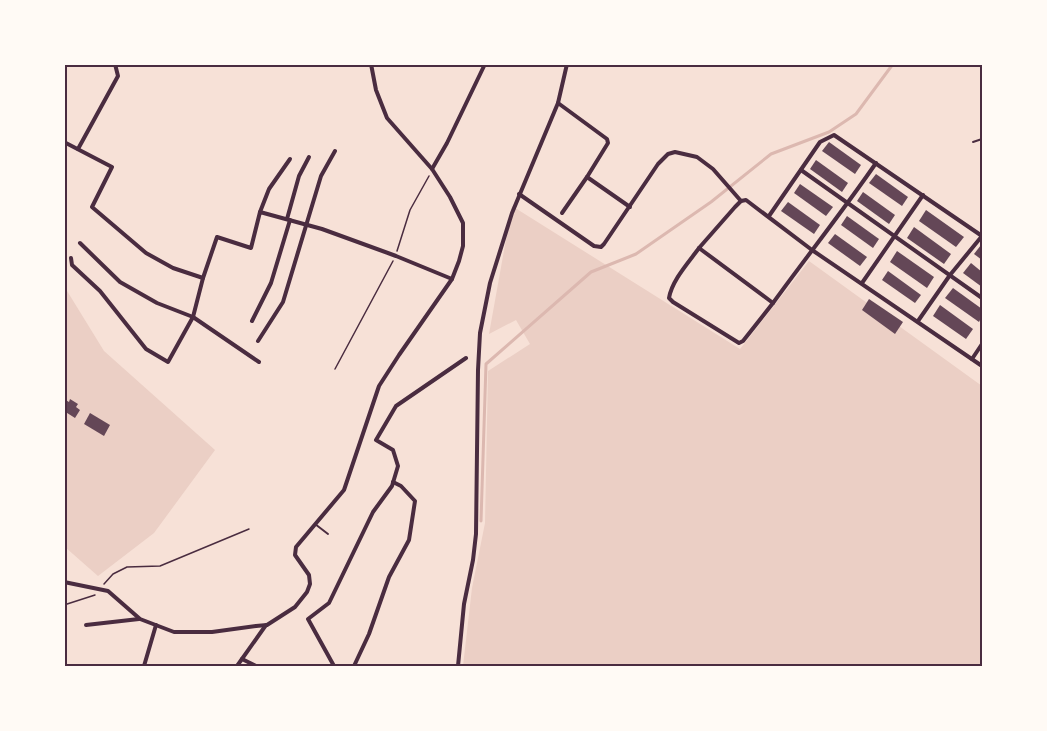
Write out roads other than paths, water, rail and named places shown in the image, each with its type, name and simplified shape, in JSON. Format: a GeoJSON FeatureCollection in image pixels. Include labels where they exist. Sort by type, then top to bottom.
{"type":"FeatureCollection","features":[{"type":"Feature","properties":{"kind":"street"},"geometry":{"type":"LineString","coordinates":[[78,149],[118,76],[115,64]]}},
{"type":"Feature","properties":{"kind":"street"},"geometry":{"type":"LineString","coordinates":[[237,666],[267,625],[294,607],[306,592],[310,584],[309,575],[294,551],[344,490],[379,386],[452,279],[463,246],[463,223],[450,197],[432,170],[387,118],[376,90],[371,64]]}},
{"type":"Feature","properties":{"kind":"street"},"geometry":{"type":"LineString","coordinates":[[432,170],[485,64]]}},
{"type":"Feature","properties":{"kind":"street"},"geometry":{"type":"LineString","coordinates":[[458,666],[464,604],[476,534],[480,333],[490,283],[512,213],[558,103],[567,64]]}},
{"type":"Feature","properties":{"kind":"street"},"geometry":{"type":"LineString","coordinates":[[558,103],[607,138],[608,143],[562,213]]}},
{"type":"Feature","properties":{"kind":"street"},"geometry":{"type":"LineString","coordinates":[[769,216],[820,142],[834,135],[982,236],[950,275],[918,321]]}},
{"type":"Feature","properties":{"kind":"street"},"geometry":{"type":"LineString","coordinates":[[64,142],[112,167],[92,207],[146,253],[172,268],[203,278]]}},
{"type":"Feature","properties":{"kind":"street"},"geometry":{"type":"LineString","coordinates":[[258,341],[283,302],[321,176],[335,151]]}},
{"type":"Feature","properties":{"kind":"street"},"geometry":{"type":"LineString","coordinates":[[519,194],[594,246],[600,247],[658,164],[668,154],[675,152],[697,157],[719,175],[741,201]]}},
{"type":"Feature","properties":{"kind":"street"},"geometry":{"type":"LineString","coordinates":[[252,321],[271,283],[299,176],[309,157]]}},
{"type":"Feature","properties":{"kind":"street"},"geometry":{"type":"LineString","coordinates":[[71,258],[72,265],[100,291],[146,349],[168,362],[192,317],[218,237],[251,248],[260,212],[269,189],[290,159]]}},
{"type":"Feature","properties":{"kind":"street"},"geometry":{"type":"LineString","coordinates":[[876,163],[848,203],[812,250],[773,303],[743,341],[739,343],[669,298],[670,292],[699,248],[741,201],[746,200],[812,250],[982,366]]}},
{"type":"Feature","properties":{"kind":"street"},"geometry":{"type":"LineString","coordinates":[[801,170],[982,298]]}},
{"type":"Feature","properties":{"kind":"street"},"geometry":{"type":"LineString","coordinates":[[587,177],[630,207]]}},
{"type":"Feature","properties":{"kind":"street"},"geometry":{"type":"LineString","coordinates":[[862,283],[923,195]]}},
{"type":"Feature","properties":{"kind":"street"},"geometry":{"type":"LineString","coordinates":[[260,212],[396,256],[452,279]]}},
{"type":"Feature","properties":{"kind":"street"},"geometry":{"type":"LineString","coordinates":[[80,243],[120,282],[157,303],[192,317],[259,362]]}},
{"type":"Feature","properties":{"kind":"street"},"geometry":{"type":"LineString","coordinates":[[699,248],[773,303]]}},
{"type":"Feature","properties":{"kind":"street"},"geometry":{"type":"LineString","coordinates":[[972,358],[982,344]]}},
{"type":"Feature","properties":{"kind":"street"},"geometry":{"type":"LineString","coordinates":[[334,666],[308,619],[329,603],[373,512],[392,486],[398,465],[393,450],[376,440],[396,406],[466,358]]}},
{"type":"Feature","properties":{"kind":"street"},"geometry":{"type":"LineString","coordinates":[[354,666],[369,634],[389,577],[409,540],[415,501],[400,486],[393,483]]}},
{"type":"Feature","properties":{"kind":"street"},"geometry":{"type":"LineString","coordinates":[[64,582],[108,591],[140,619],[174,632],[212,632],[267,625]]}},
{"type":"Feature","properties":{"kind":"street"},"geometry":{"type":"LineString","coordinates":[[86,626],[140,619]]}},
{"type":"Feature","properties":{"kind":"street"},"geometry":{"type":"LineString","coordinates":[[144,666],[156,625]]}},
{"type":"Feature","properties":{"kind":"street"},"geometry":{"type":"LineString","coordinates":[[242,659],[256,666]]}},
{"type":"Feature","properties":{"kind":"lane"},"geometry":{"type":"LineString","coordinates":[[973,142],[982,139]]}},
{"type":"Feature","properties":{"kind":"lane"},"geometry":{"type":"LineString","coordinates":[[315,524],[328,534]]}},
{"type":"Feature","properties":{"kind":"waterway"},"geometry":{"type":"LineString","coordinates":[[481,521],[486,364],[591,272],[636,254],[711,202],[771,154],[829,132],[856,114],[893,64]]}}]}
